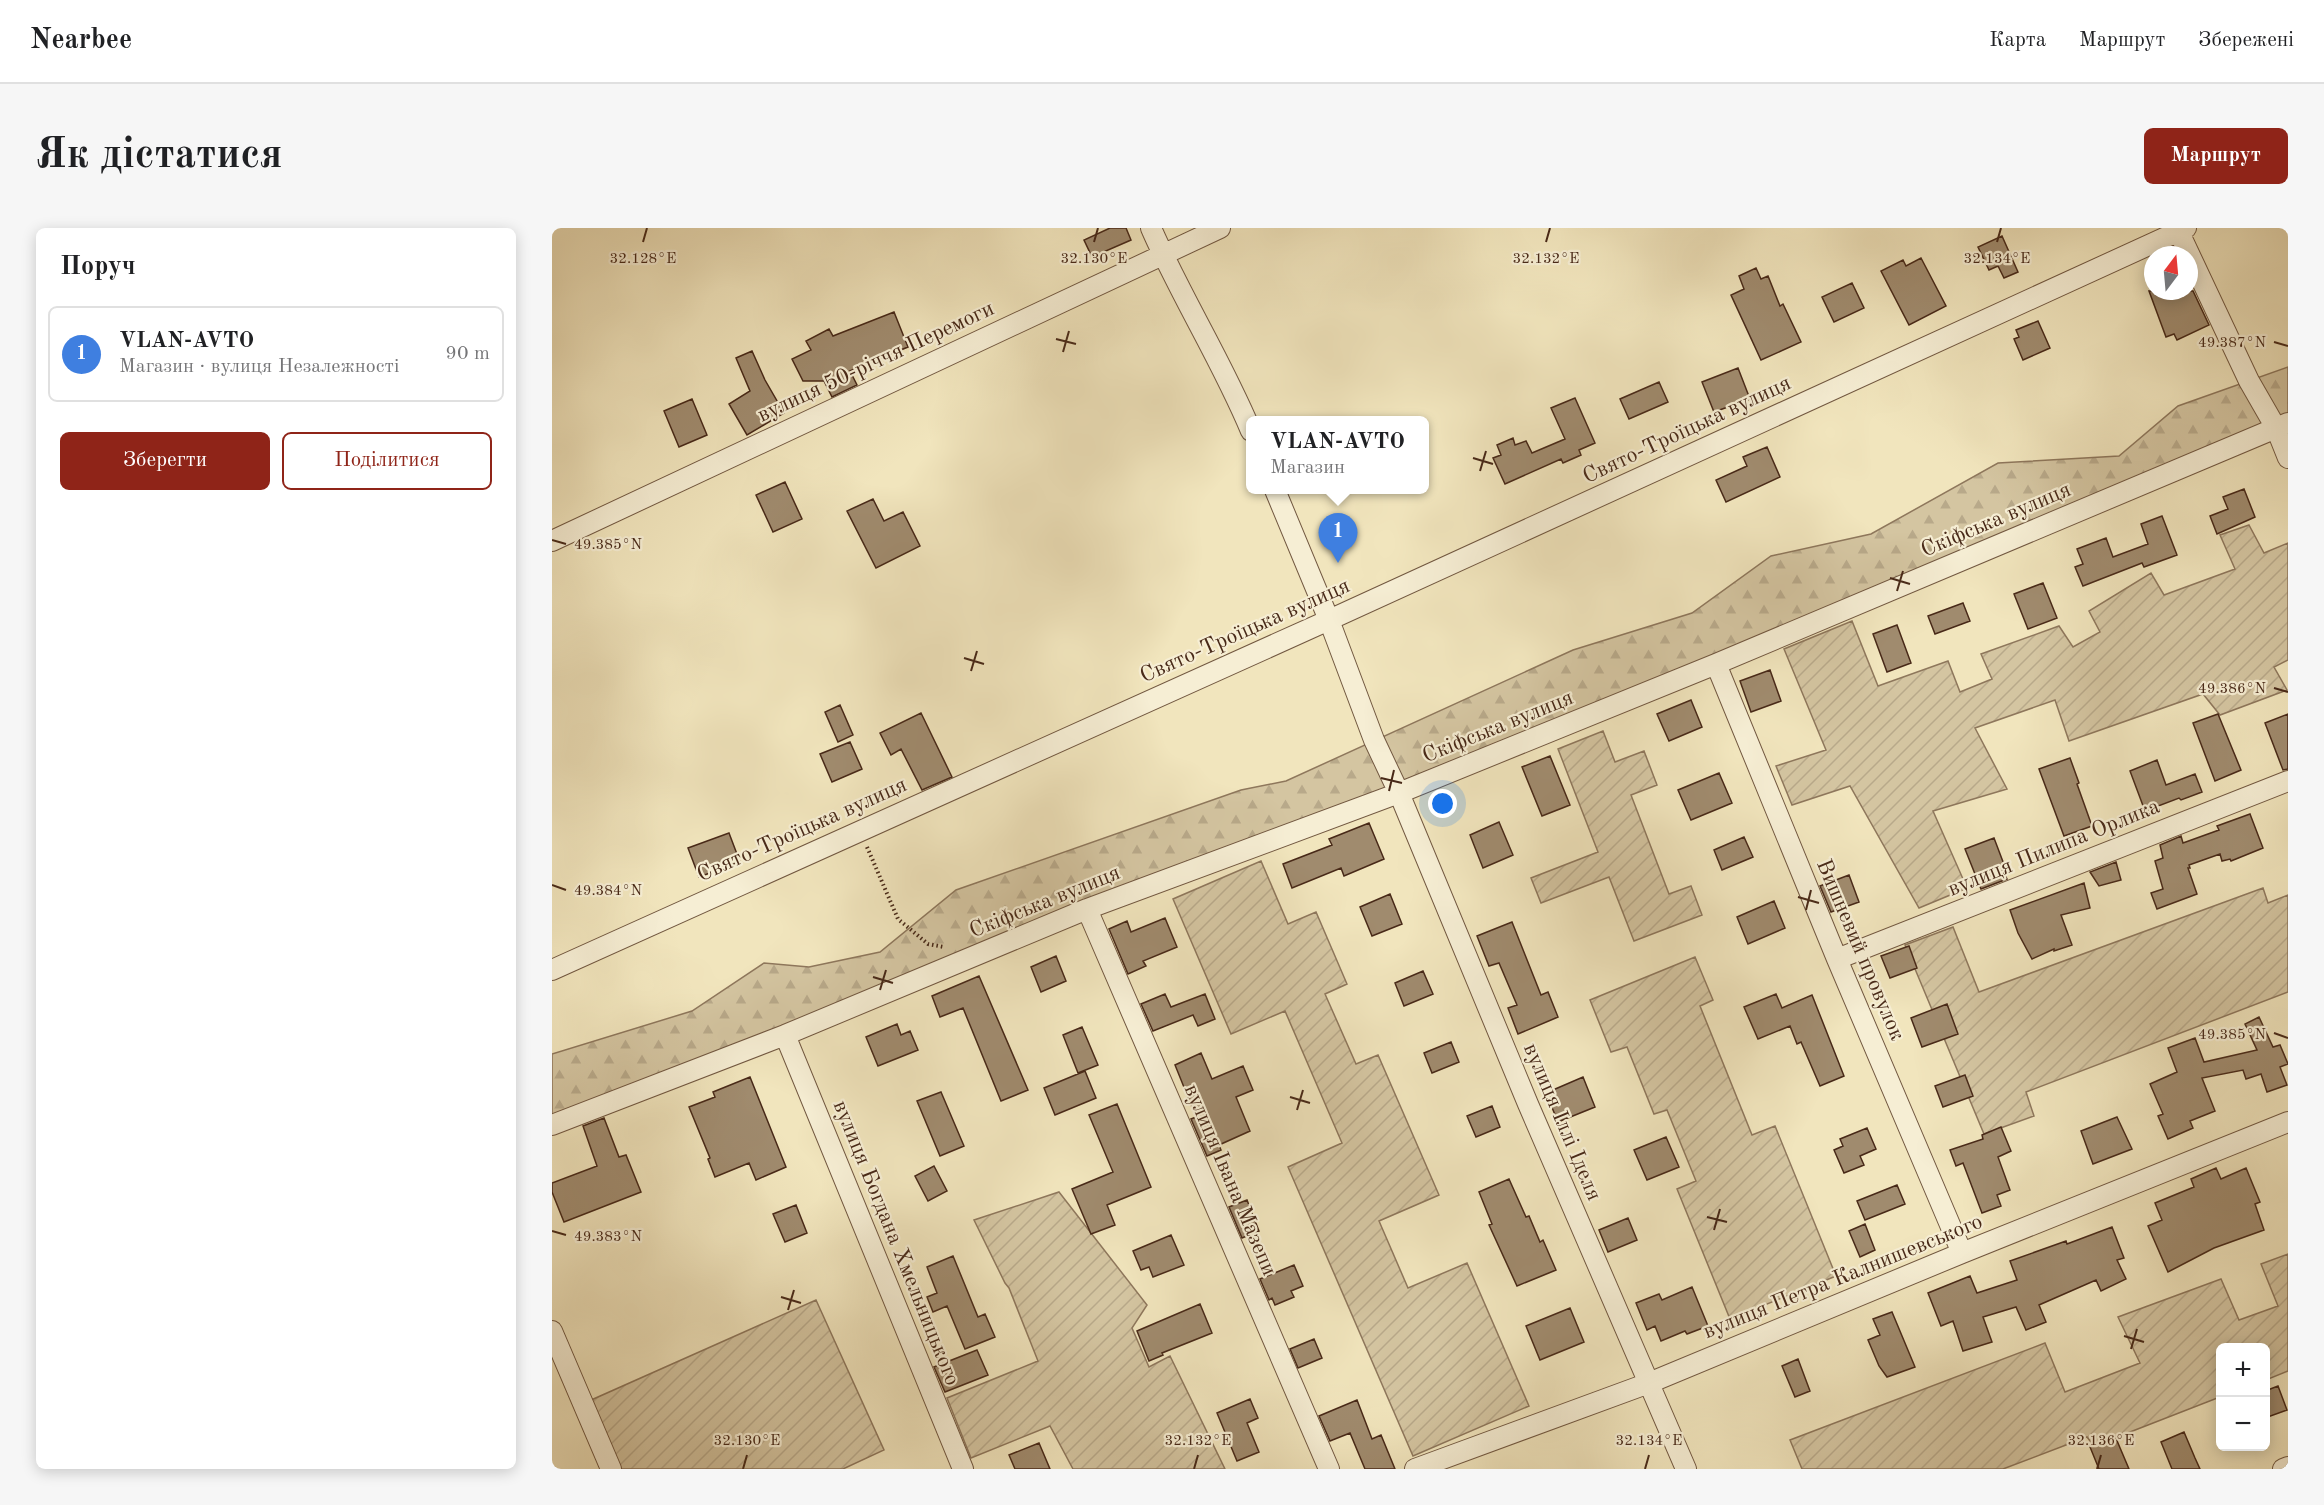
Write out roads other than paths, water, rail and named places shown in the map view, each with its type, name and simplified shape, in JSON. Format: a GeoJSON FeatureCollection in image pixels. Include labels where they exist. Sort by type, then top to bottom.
{"type":"FeatureCollection","features":[{"type":"Feature","properties":{"kind":"street"},"geometry":{"type":"LineString","coordinates":[[1150,228],[1246,418]]}},
{"type":"Feature","properties":{"kind":"street","name":"вулиця 50-річчя Перемоги"},"geometry":{"type":"LineString","coordinates":[[552,541],[1220,228]]}},
{"type":"Feature","properties":{"kind":"street"},"geometry":{"type":"LineString","coordinates":[[2180,229],[2249,381],[2282,425],[2288,458]]}},
{"type":"Feature","properties":{"kind":"street","name":"Свято-Троїцька вулиця"},"geometry":{"type":"LineString","coordinates":[[552,970],[1329,620],[2180,229]]}},
{"type":"Feature","properties":{"kind":"street","name":"Скіфська вулиця"},"geometry":{"type":"LineString","coordinates":[[552,1125],[785,1035],[1088,909],[1399,793],[1716,664],[2282,425]]}},
{"type":"Feature","properties":{"kind":"street","name":"вулиця Іллі Іделя"},"geometry":{"type":"LineString","coordinates":[[1277,494],[1329,620],[1374,740],[1399,793],[1528,1104],[1686,1469]]}},
{"type":"Feature","properties":{"kind":"street","name":"Вишневий провулок"},"geometry":{"type":"LineString","coordinates":[[1716,664],[1837,959],[1962,1253]]}},
{"type":"Feature","properties":{"kind":"street","name":"вулиця Пилипа Орлика"},"geometry":{"type":"LineString","coordinates":[[1837,959],[2288,781]]}},
{"type":"Feature","properties":{"kind":"street","name":"вулиця Івана Мазепи"},"geometry":{"type":"LineString","coordinates":[[1088,909],[1329,1469]]}},
{"type":"Feature","properties":{"kind":"street","name":"вулиця Богдана Хмельницького"},"geometry":{"type":"LineString","coordinates":[[785,1035],[963,1469]]}},
{"type":"Feature","properties":{"kind":"street","name":"вулиця Петра Калнишевського"},"geometry":{"type":"LineString","coordinates":[[1415,1469],[1649,1383],[1962,1253],[2288,1122]]}},
{"type":"Feature","properties":{"kind":"street"},"geometry":{"type":"LineString","coordinates":[[552,1331],[611,1469]]}},
{"type":"Feature","properties":{"kind":"street"},"geometry":{"type":"LineString","coordinates":[[2283,1469],[2288,1467]]}},
{"type":"Feature","properties":{"kind":"place","name":"VLAN-AVTO"},"geometry":{"type":"Point","coordinates":[1338,563]}}]}
